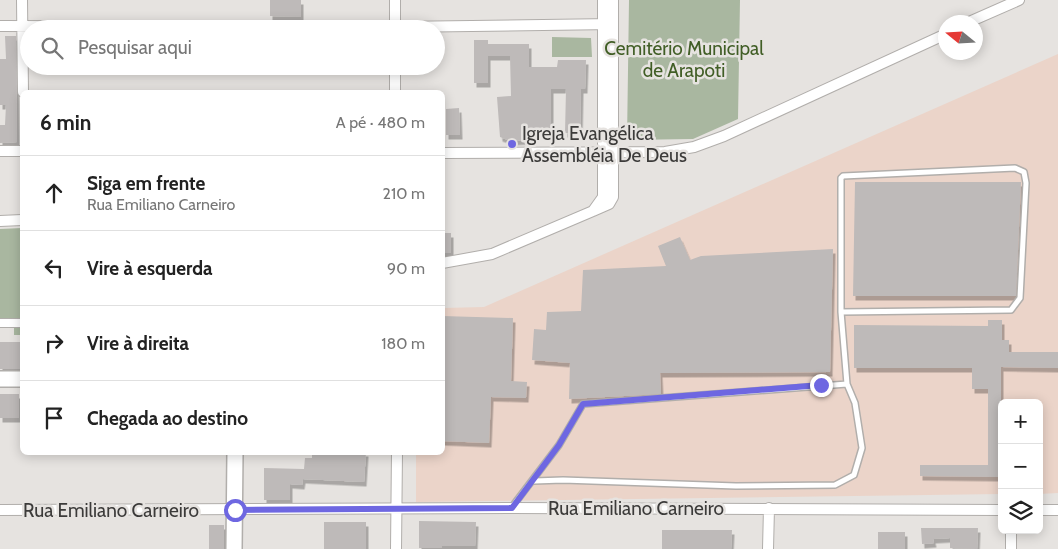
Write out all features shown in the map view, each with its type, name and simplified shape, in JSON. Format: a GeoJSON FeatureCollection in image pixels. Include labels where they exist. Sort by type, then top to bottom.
{"type":"FeatureCollection","features":[{"type":"Feature","properties":{"kind":"main road"},"geometry":{"type":"LineString","coordinates":[[0,379],[20,379]]}},
{"type":"Feature","properties":{"kind":"main road"},"geometry":{"type":"LineString","coordinates":[[234,549],[235,455]]}},
{"type":"Feature","properties":{"kind":"street"},"geometry":{"type":"LineString","coordinates":[[21,20],[22,0]]}},
{"type":"Feature","properties":{"kind":"street"},"geometry":{"type":"LineString","coordinates":[[395,0],[395,20]]}},
{"type":"Feature","properties":{"kind":"street"},"geometry":{"type":"LineString","coordinates":[[445,262],[492,254],[609,204],[613,197],[614,153],[608,24],[603,0]]}},
{"type":"Feature","properties":{"kind":"street"},"geometry":{"type":"LineString","coordinates":[[593,211],[603,197],[602,154],[608,24],[613,0]]}},
{"type":"Feature","properties":{"kind":"street"},"geometry":{"type":"LineString","coordinates":[[983,16],[1018,0]]}},
{"type":"Feature","properties":{"kind":"street"},"geometry":{"type":"LineString","coordinates":[[445,27],[608,24]]}},
{"type":"Feature","properties":{"kind":"street"},"geometry":{"type":"LineString","coordinates":[[0,26],[20,26]]}},
{"type":"Feature","properties":{"kind":"street"},"geometry":{"type":"LineString","coordinates":[[445,153],[602,154],[664,152],[694,147],[724,136],[938,38]]}},
{"type":"Feature","properties":{"kind":"street"},"geometry":{"type":"LineString","coordinates":[[22,75],[23,90]]}},
{"type":"Feature","properties":{"kind":"street"},"geometry":{"type":"LineString","coordinates":[[395,75],[395,90]]}},
{"type":"Feature","properties":{"kind":"street"},"geometry":{"type":"LineString","coordinates":[[0,151],[20,151]]}},
{"type":"Feature","properties":{"kind":"street"},"geometry":{"type":"LineString","coordinates":[[0,221],[20,220]]}},
{"type":"Feature","properties":{"kind":"street"},"geometry":{"type":"LineString","coordinates":[[0,323],[20,323]]}},
{"type":"Feature","properties":{"kind":"street"},"geometry":{"type":"LineString","coordinates":[[396,455],[396,549]]}},
{"type":"Feature","properties":{"kind":"street","name":"Rua Emiliano Carneiro"},"geometry":{"type":"LineString","coordinates":[[0,510],[512,508],[998,510]]}},
{"type":"Feature","properties":{"kind":"street"},"geometry":{"type":"LineString","coordinates":[[768,549],[769,508]]}},
{"type":"Feature","properties":{"kind":"street"},"geometry":{"type":"LineString","coordinates":[[1043,510],[1058,510]]}},
{"type":"Feature","properties":{"kind":"street"},"geometry":{"type":"LineString","coordinates":[[1011,549],[1012,534]]}},
{"type":"Feature","properties":{"kind":"lane"},"geometry":{"type":"LineString","coordinates":[[534,481],[563,480],[736,486],[835,485],[854,475],[862,448],[855,403],[847,384],[841,312],[840,181],[843,176],[1015,168],[1024,172],[1026,184],[1020,298],[1011,310],[841,312]]}},
{"type":"Feature","properties":{"kind":"lane"},"geometry":{"type":"LineString","coordinates":[[512,508],[559,445],[583,404],[847,384]]}},
{"type":"Feature","properties":{"kind":"shaded area"},"geometry":{"type":"Polygon","coordinates":[[[1058,54],[1058,493],[1043,494],[1043,399],[998,399],[998,494],[416,502],[416,455],[445,455],[445,308],[484,307],[1058,54]]]}},
{"type":"Feature","properties":{"kind":"green space","name":"Cemitério Municipal de Arapoti"},"geometry":{"type":"Polygon","coordinates":[[[629,0],[740,0],[738,119],[693,139],[627,140],[629,0]]]}},
{"type":"Feature","properties":{"kind":"green space"},"geometry":{"type":"Polygon","coordinates":[[[552,37],[591,38],[592,57],[552,57],[552,37]]]}},
{"type":"Feature","properties":{"kind":"green space"},"geometry":{"type":"Polygon","coordinates":[[[20,228],[20,335],[14,335],[14,326],[0,327],[0,229],[20,228]]]}},
{"type":"Feature","properties":{"kind":"building"},"geometry":{"type":"Polygon","coordinates":[[[270,0],[301,0],[301,17],[270,16],[270,0]]]}},
{"type":"Feature","properties":{"kind":"building"},"geometry":{"type":"Polygon","coordinates":[[[5,36],[16,36],[17,142],[0,143],[0,125],[5,125],[6,105],[0,105],[0,59],[6,59],[5,36]]]}},
{"type":"Feature","properties":{"kind":"building"},"geometry":{"type":"Polygon","coordinates":[[[474,40],[488,40],[488,44],[529,44],[529,67],[557,67],[558,60],[586,60],[585,89],[581,89],[580,134],[565,133],[566,89],[551,89],[551,132],[527,132],[527,140],[511,141],[500,137],[497,97],[511,96],[510,56],[488,56],[488,83],[474,83],[474,40]]]}},
{"type":"Feature","properties":{"kind":"building"},"geometry":{"type":"Polygon","coordinates":[[[459,108],[460,135],[446,135],[446,109],[459,108]]]}},
{"type":"Feature","properties":{"kind":"building"},"geometry":{"type":"Polygon","coordinates":[[[855,182],[1021,182],[1016,296],[853,296],[855,182]]]}},
{"type":"Feature","properties":{"kind":"building"},"geometry":{"type":"Polygon","coordinates":[[[445,233],[451,233],[451,253],[445,253],[445,233]]]}},
{"type":"Feature","properties":{"kind":"building"},"geometry":{"type":"Polygon","coordinates":[[[680,237],[690,260],[701,256],[833,249],[830,372],[660,373],[661,394],[569,399],[570,363],[532,360],[534,329],[546,330],[547,312],[581,311],[583,270],[666,266],[658,246],[680,237]]]}},
{"type":"Feature","properties":{"kind":"building"},"geometry":{"type":"Polygon","coordinates":[[[445,316],[513,318],[511,381],[527,382],[526,398],[491,397],[489,443],[445,441],[445,316]]]}},
{"type":"Feature","properties":{"kind":"building"},"geometry":{"type":"Polygon","coordinates":[[[988,320],[1002,320],[1002,340],[1009,340],[1009,352],[1058,352],[1058,368],[1001,367],[1001,399],[998,399],[998,477],[920,476],[920,465],[988,465],[988,389],[972,389],[972,368],[854,368],[854,325],[988,326],[988,320]]]}},
{"type":"Feature","properties":{"kind":"building"},"geometry":{"type":"Polygon","coordinates":[[[0,342],[20,342],[20,369],[0,369],[0,342]]]}},
{"type":"Feature","properties":{"kind":"building"},"geometry":{"type":"Polygon","coordinates":[[[0,394],[19,394],[19,418],[0,418],[0,394]]]}},
{"type":"Feature","properties":{"kind":"building"},"geometry":{"type":"Polygon","coordinates":[[[312,455],[366,455],[364,482],[303,479],[302,485],[290,484],[290,500],[264,500],[264,468],[304,469],[305,458],[312,458],[312,455]]]}},
{"type":"Feature","properties":{"kind":"building"},"geometry":{"type":"Polygon","coordinates":[[[419,521],[476,522],[475,546],[419,548],[419,521]]]}},
{"type":"Feature","properties":{"kind":"building"},"geometry":{"type":"Polygon","coordinates":[[[324,522],[366,522],[366,549],[324,549],[324,522]]]}},
{"type":"Feature","properties":{"kind":"building"},"geometry":{"type":"Polygon","coordinates":[[[209,525],[224,525],[224,549],[209,549],[209,525]]]}},
{"type":"Feature","properties":{"kind":"building"},"geometry":{"type":"Polygon","coordinates":[[[921,528],[978,528],[977,549],[950,548],[950,538],[933,539],[934,543],[922,544],[921,528]]]}},
{"type":"Feature","properties":{"kind":"building"},"geometry":{"type":"Polygon","coordinates":[[[662,530],[732,530],[731,549],[662,549],[662,530]]]}},
{"type":"Feature","properties":{"kind":"building"},"geometry":{"type":"Polygon","coordinates":[[[878,532],[905,532],[905,549],[878,549],[878,532]]]}},
{"type":"Feature","properties":{"kind":"place","name":"Igreja Evangélica Assembléia De Deus"},"geometry":{"type":"Point","coordinates":[512,144]}},
{"type":"Feature","properties":{"kind":"route"},"geometry":{"type":"LineString","coordinates":[[235,510],[512,508],[559,445],[583,404],[646,401],[821,385]]}}]}
